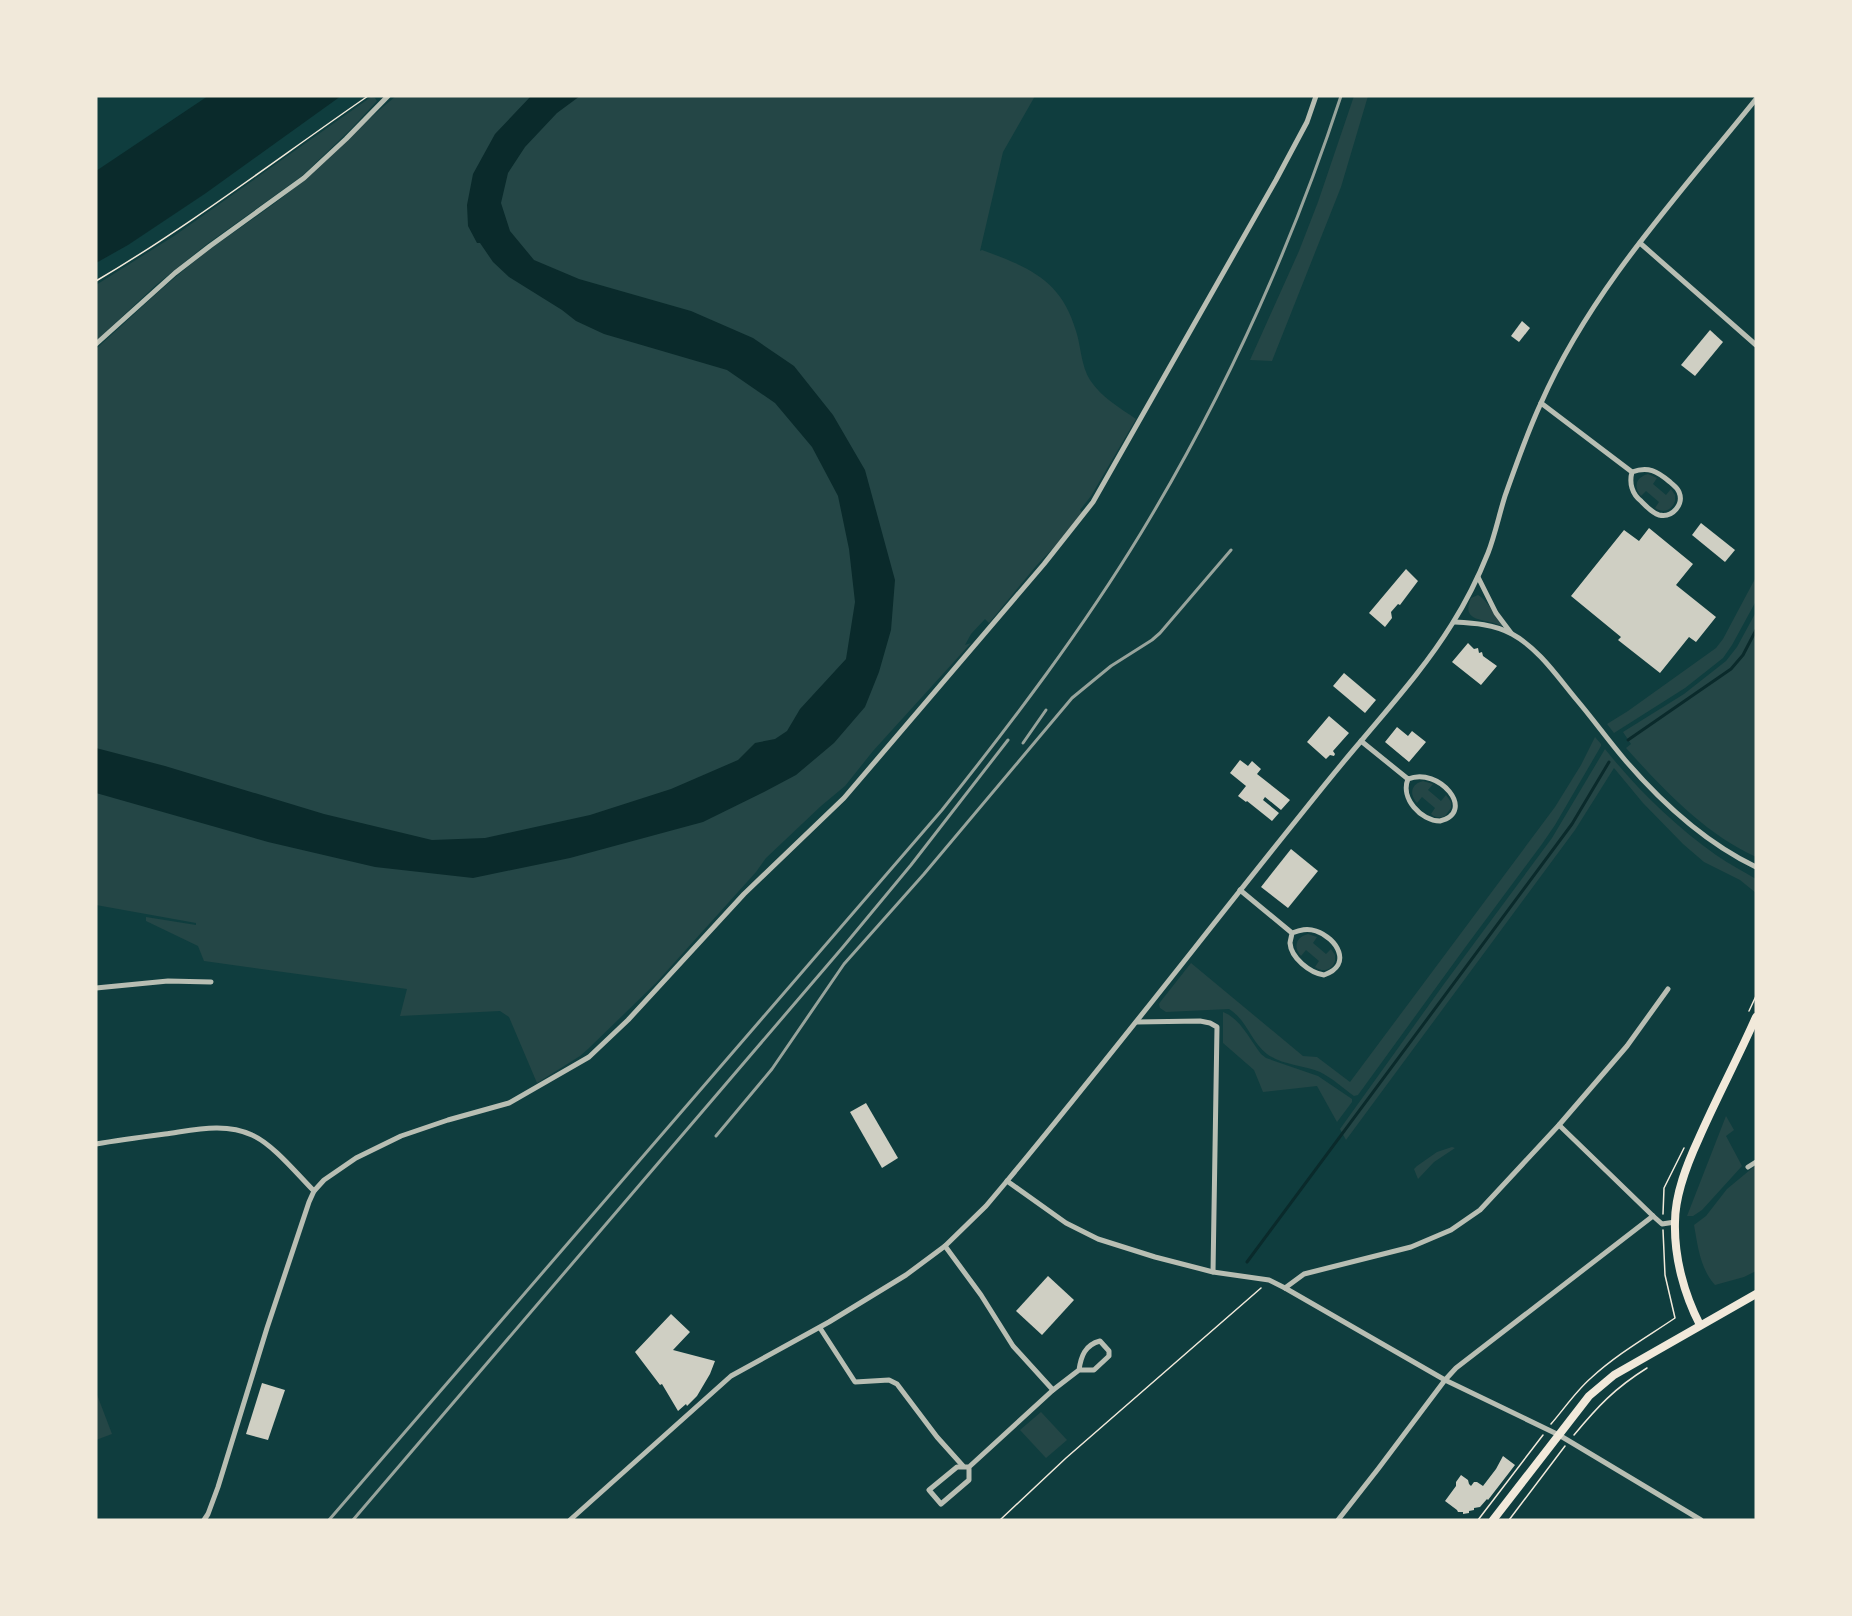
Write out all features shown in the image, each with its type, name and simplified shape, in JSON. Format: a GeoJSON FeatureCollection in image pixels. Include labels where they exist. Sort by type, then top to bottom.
{"type":"FeatureCollection","features":[{"type":"Feature","properties":{"kind":"main road"},"geometry":{"type":"LineString","coordinates":[[1700,1325],[1683,1282],[1676,1249],[1676,1206],[1693,1152],[1756,1017]]}},
{"type":"Feature","properties":{"kind":"main road"},"geometry":{"type":"LineString","coordinates":[[1493,1520],[1589,1396],[1614,1375],[1756,1294]]}},
{"type":"Feature","properties":{"kind":"street"},"geometry":{"type":"LineString","coordinates":[[96,344],[175,273],[303,178],[388,96]]}},
{"type":"Feature","properties":{"kind":"street"},"geometry":{"type":"LineString","coordinates":[[204,1520],[218,1487],[267,1328],[314,1191],[324,1180],[356,1158],[401,1136],[509,1103],[589,1057],[628,1020],[744,894],[844,798],[1044,564],[1093,502],[1276,180],[1306,122],[1316,96]]}},
{"type":"Feature","properties":{"kind":"street"},"geometry":{"type":"LineString","coordinates":[[570,1520],[731,1376],[820,1328],[906,1275],[945,1246],[986,1206],[1007,1181],[1389,708],[1454,622],[1489,551],[1506,495],[1540,403],[1572,341],[1586,317],[1640,243],[1756,99]]}},
{"type":"Feature","properties":{"kind":"street"},"geometry":{"type":"LineString","coordinates":[[1640,243],[1756,345]]}},
{"type":"Feature","properties":{"kind":"street"},"geometry":{"type":"LineString","coordinates":[[1540,403],[1632,472],[1648,469],[1660,473],[1679,492],[1680,501],[1676,509],[1668,515],[1654,513],[1636,497],[1631,485],[1632,472]]}},
{"type":"Feature","properties":{"kind":"street"},"geometry":{"type":"LineString","coordinates":[[1478,577],[1496,613],[1512,634],[1531,648],[1546,664],[1625,760],[1652,789],[1715,843],[1756,867]]}},
{"type":"Feature","properties":{"kind":"street"},"geometry":{"type":"LineString","coordinates":[[1454,622],[1486,625],[1512,634]]}},
{"type":"Feature","properties":{"kind":"street"},"geometry":{"type":"LineString","coordinates":[[1361,741],[1408,780]]}},
{"type":"Feature","properties":{"kind":"street"},"geometry":{"type":"LineString","coordinates":[[1421,776],[1428,777],[1450,792],[1455,800],[1451,815],[1440,821],[1427,818],[1409,800],[1406,785],[1408,780],[1421,776]]}},
{"type":"Feature","properties":{"kind":"street"},"geometry":{"type":"LineString","coordinates":[[1240,890],[1292,933]]}},
{"type":"Feature","properties":{"kind":"street"},"geometry":{"type":"LineString","coordinates":[[1304,929],[1315,930],[1322,934],[1335,945],[1340,954],[1336,969],[1324,975],[1312,971],[1297,959],[1290,942],[1292,933],[1304,929]]}},
{"type":"Feature","properties":{"kind":"street"},"geometry":{"type":"LineString","coordinates":[[96,988],[168,981],[211,982]]}},
{"type":"Feature","properties":{"kind":"street"},"geometry":{"type":"LineString","coordinates":[[1285,1288],[1304,1274],[1411,1247],[1451,1230],[1480,1210],[1559,1125],[1627,1046],[1668,989]]}},
{"type":"Feature","properties":{"kind":"street"},"geometry":{"type":"LineString","coordinates":[[1136,1022],[1200,1021],[1217,1027],[1213,1272]]}},
{"type":"Feature","properties":{"kind":"street"},"geometry":{"type":"LineString","coordinates":[[1559,1125],[1662,1224],[1675,1222]]}},
{"type":"Feature","properties":{"kind":"street"},"geometry":{"type":"LineString","coordinates":[[96,1144],[197,1129],[236,1129],[254,1136],[269,1146],[314,1191]]}},
{"type":"Feature","properties":{"kind":"street"},"geometry":{"type":"LineString","coordinates":[[1748,1167],[1756,1162]]}},
{"type":"Feature","properties":{"kind":"street"},"geometry":{"type":"LineString","coordinates":[[1007,1181],[1066,1223],[1098,1239],[1213,1272],[1269,1280],[1445,1380],[1569,1441],[1701,1520]]}},
{"type":"Feature","properties":{"kind":"street"},"geometry":{"type":"LineString","coordinates":[[1338,1520],[1456,1368],[1653,1216]]}},
{"type":"Feature","properties":{"kind":"street"},"geometry":{"type":"LineString","coordinates":[[945,1246],[981,1295],[1013,1346],[1053,1390]]}},
{"type":"Feature","properties":{"kind":"street"},"geometry":{"type":"LineString","coordinates":[[820,1328],[855,1382],[889,1380],[897,1384],[937,1437],[966,1467],[969,1480],[941,1504],[929,1490],[957,1467],[966,1467],[1079,1370],[1094,1370],[1109,1356],[1109,1351],[1100,1341],[1096,1341],[1081,1356],[1079,1370]]}},
{"type":"Feature","properties":{"kind":"path"},"geometry":{"type":"LineString","coordinates":[[96,281],[244,185],[368,96]]}},
{"type":"Feature","properties":{"kind":"path"},"geometry":{"type":"LineString","coordinates":[[1478,1520],[1547,1430],[1589,1380],[1624,1352],[1675,1318],[1665,1275],[1662,1224]]}},
{"type":"Feature","properties":{"kind":"path"},"geometry":{"type":"LineString","coordinates":[[1000,1520],[1066,1458],[1269,1280]]}},
{"type":"Feature","properties":{"kind":"path"},"geometry":{"type":"LineString","coordinates":[[1509,1520],[1598,1406],[1622,1384],[1648,1366]]}},
{"type":"Feature","properties":{"kind":"shaded area"},"geometry":{"type":"Polygon","coordinates":[[[208,96],[341,96],[206,193],[128,245],[96,263],[96,171],[208,96]]]}},
{"type":"Feature","properties":{"kind":"shaded area"},"geometry":{"type":"Polygon","coordinates":[[[396,96],[1035,96],[1003,152],[980,251],[999,256],[1028,269],[1052,287],[1070,313],[1090,380],[1105,397],[1136,419],[1091,496],[1080,510],[1085,515],[1036,566],[989,623],[985,619],[971,634],[965,645],[971,643],[873,751],[845,786],[766,858],[656,983],[588,1049],[537,1083],[509,1017],[500,1011],[400,1016],[407,989],[204,961],[198,946],[146,921],[146,917],[196,925],[196,923],[96,905],[96,349],[194,262],[298,185],[396,96]]]}},
{"type":"Feature","properties":{"kind":"shaded area"},"geometry":{"type":"Polygon","coordinates":[[[531,96],[580,96],[557,113],[525,147],[508,173],[501,203],[510,231],[534,260],[579,279],[691,311],[753,338],[794,366],[833,415],[865,470],[895,580],[891,630],[879,672],[865,707],[834,743],[796,775],[703,822],[570,858],[473,878],[375,867],[268,842],[96,793],[96,748],[165,766],[324,814],[432,840],[485,838],[590,815],[671,789],[738,760],[755,743],[775,739],[787,731],[800,709],[846,659],[855,602],[849,549],[838,496],[812,447],[775,403],[727,370],[604,334],[576,321],[509,277],[493,262],[480,243],[477,243],[468,226],[467,205],[473,174],[495,134],[531,96]]]}},
{"type":"Feature","properties":{"kind":"shaded area"},"geometry":{"type":"Polygon","coordinates":[[[1354,96],[1368,96],[1341,187],[1272,361],[1250,360],[1299,251],[1354,96]]]}},
{"type":"Feature","properties":{"kind":"shaded area"},"geometry":{"type":"Polygon","coordinates":[[[371,97],[377,101],[302,176],[207,244],[156,285],[96,341],[96,285],[174,236],[371,97]]]}},
{"type":"Feature","properties":{"kind":"shaded area"},"geometry":{"type":"Polygon","coordinates":[[[1648,474],[1657,478],[1653,484],[1666,495],[1671,489],[1675,495],[1674,504],[1669,509],[1658,510],[1655,508],[1659,502],[1646,491],[1641,496],[1639,493],[1638,480],[1648,474]]]}},
{"type":"Feature","properties":{"kind":"shaded area"},"geometry":{"type":"Polygon","coordinates":[[[1756,577],[1756,601],[1723,658],[1685,688],[1614,733],[1607,724],[1716,648],[1756,577]]]}},
{"type":"Feature","properties":{"kind":"shaded area"},"geometry":{"type":"Polygon","coordinates":[[[1478,595],[1488,604],[1503,624],[1502,626],[1471,616],[1468,606],[1471,598],[1478,595]]]}},
{"type":"Feature","properties":{"kind":"shaded area"},"geometry":{"type":"Polygon","coordinates":[[[1756,612],[1756,857],[1719,836],[1670,795],[1626,748],[1631,744],[1623,732],[1684,694],[1726,661],[1737,647],[1756,612]]]}},
{"type":"Feature","properties":{"kind":"shaded area"},"geometry":{"type":"Polygon","coordinates":[[[1595,737],[1601,746],[1555,825],[1358,1095],[1354,1096],[1320,1072],[1273,1058],[1267,1054],[1240,1019],[1229,1009],[1166,1012],[1160,1008],[1161,1001],[1191,963],[1303,1056],[1317,1057],[1350,1082],[1555,807],[1595,737]]]}},
{"type":"Feature","properties":{"kind":"shaded area"},"geometry":{"type":"Polygon","coordinates":[[[1605,749],[1643,792],[1686,832],[1716,855],[1756,879],[1756,893],[1740,880],[1704,862],[1683,844],[1643,803],[1614,768],[1575,830],[1346,1140],[1340,1129],[1552,838],[1605,749]]]}},
{"type":"Feature","properties":{"kind":"shaded area"},"geometry":{"type":"Polygon","coordinates":[[[1423,781],[1433,784],[1428,790],[1441,801],[1446,795],[1451,802],[1451,808],[1445,816],[1438,817],[1431,814],[1435,808],[1422,797],[1417,803],[1414,800],[1412,790],[1416,784],[1423,781]]]}},
{"type":"Feature","properties":{"kind":"shaded area"},"geometry":{"type":"Polygon","coordinates":[[[1308,934],[1317,937],[1313,943],[1326,954],[1331,949],[1335,955],[1334,964],[1329,968],[1321,970],[1315,967],[1319,961],[1306,950],[1301,956],[1299,953],[1298,940],[1308,934]]]}},
{"type":"Feature","properties":{"kind":"shaded area"},"geometry":{"type":"Polygon","coordinates":[[[1223,1012],[1240,1025],[1266,1058],[1318,1076],[1352,1099],[1337,1122],[1317,1086],[1263,1092],[1254,1070],[1223,1043],[1223,1012]]]}},
{"type":"Feature","properties":{"kind":"shaded area"},"geometry":{"type":"Polygon","coordinates":[[[1726,1116],[1734,1130],[1726,1136],[1742,1166],[1702,1210],[1693,1216],[1687,1216],[1726,1116]]]}},
{"type":"Feature","properties":{"kind":"shaded area"},"geometry":{"type":"Polygon","coordinates":[[[1455,1148],[1434,1162],[1418,1179],[1414,1169],[1417,1166],[1437,1152],[1455,1148]]]}},
{"type":"Feature","properties":{"kind":"shaded area"},"geometry":{"type":"Polygon","coordinates":[[[1756,1165],[1756,1271],[1744,1277],[1715,1285],[1703,1264],[1694,1225],[1706,1216],[1727,1189],[1756,1165]]]}},
{"type":"Feature","properties":{"kind":"shaded area"},"geometry":{"type":"Polygon","coordinates":[[[96,1392],[112,1434],[96,1440],[96,1392]]]}},
{"type":"Feature","properties":{"kind":"shaded area"},"geometry":{"type":"Polygon","coordinates":[[[1041,1412],[1067,1440],[1046,1458],[1020,1430],[1041,1412]]]}},
{"type":"Feature","properties":{"kind":"building"},"geometry":{"type":"Polygon","coordinates":[[[1522,321],[1530,328],[1519,342],[1511,336],[1522,321]]]}},
{"type":"Feature","properties":{"kind":"building"},"geometry":{"type":"Polygon","coordinates":[[[1710,330],[1723,342],[1695,376],[1681,365],[1710,330]]]}},
{"type":"Feature","properties":{"kind":"building"},"geometry":{"type":"Polygon","coordinates":[[[1701,523],[1735,550],[1725,562],[1692,535],[1701,523]]]}},
{"type":"Feature","properties":{"kind":"building"},"geometry":{"type":"Polygon","coordinates":[[[1649,528],[1693,564],[1676,585],[1716,617],[1696,642],[1689,637],[1660,673],[1618,640],[1621,637],[1571,596],[1624,530],[1639,541],[1649,528]]]}},
{"type":"Feature","properties":{"kind":"building"},"geometry":{"type":"Polygon","coordinates":[[[1406,569],[1418,581],[1400,605],[1398,604],[1391,612],[1392,618],[1385,627],[1369,613],[1406,569]]]}},
{"type":"Feature","properties":{"kind":"building"},"geometry":{"type":"Polygon","coordinates":[[[1468,643],[1474,649],[1478,648],[1479,653],[1482,652],[1483,656],[1497,666],[1481,685],[1452,662],[1468,643]]]}},
{"type":"Feature","properties":{"kind":"building"},"geometry":{"type":"Polygon","coordinates":[[[1344,673],[1376,700],[1365,713],[1333,686],[1344,673]]]}},
{"type":"Feature","properties":{"kind":"building"},"geometry":{"type":"Polygon","coordinates":[[[1329,716],[1349,733],[1333,751],[1334,756],[1330,755],[1326,759],[1307,742],[1329,716]]]}},
{"type":"Feature","properties":{"kind":"building"},"geometry":{"type":"Polygon","coordinates":[[[1397,727],[1408,736],[1412,731],[1426,742],[1409,762],[1385,742],[1397,727]]]}},
{"type":"Feature","properties":{"kind":"building"},"geometry":{"type":"Polygon","coordinates":[[[1240,760],[1248,766],[1252,761],[1261,769],[1257,774],[1290,800],[1281,810],[1265,797],[1263,800],[1279,813],[1272,821],[1238,796],[1246,786],[1230,773],[1240,760]]]}},
{"type":"Feature","properties":{"kind":"building"},"geometry":{"type":"Polygon","coordinates":[[[1291,849],[1318,871],[1288,908],[1261,887],[1291,849]]]}},
{"type":"Feature","properties":{"kind":"building"},"geometry":{"type":"Polygon","coordinates":[[[866,1103],[898,1158],[882,1168],[850,1112],[866,1103]]]}},
{"type":"Feature","properties":{"kind":"building"},"geometry":{"type":"Polygon","coordinates":[[[1048,1276],[1074,1300],[1042,1335],[1016,1311],[1048,1276]]]}},
{"type":"Feature","properties":{"kind":"building"},"geometry":{"type":"Polygon","coordinates":[[[671,1314],[690,1332],[673,1350],[715,1361],[697,1396],[678,1411],[662,1384],[660,1385],[635,1352],[671,1314]]]}},
{"type":"Feature","properties":{"kind":"building"},"geometry":{"type":"Polygon","coordinates":[[[262,1383],[285,1390],[268,1440],[246,1434],[262,1383]]]}},
{"type":"Feature","properties":{"kind":"building"},"geometry":{"type":"Polygon","coordinates":[[[1503,1456],[1515,1465],[1480,1507],[1463,1514],[1445,1501],[1461,1475],[1468,1480],[1471,1486],[1477,1482],[1483,1486],[1503,1456]]]}},
{"type":"Feature","properties":{"kind":"waterway"},"geometry":{"type":"LineString","coordinates":[[1628,740],[1731,669],[1743,655],[1756,630]]}},
{"type":"Feature","properties":{"kind":"waterway"},"geometry":{"type":"LineString","coordinates":[[1247,1262],[1572,824],[1609,762]]}},
{"type":"Feature","properties":{"kind":"railway"},"geometry":{"type":"LineString","coordinates":[[329,1520],[942,810],[1021,709],[1071,640],[1141,533],[1228,375],[1278,265],[1341,96]]}},
{"type":"Feature","properties":{"kind":"railway"},"geometry":{"type":"LineString","coordinates":[[716,1136],[772,1069],[844,964],[924,874],[1072,698],[1111,666],[1160,633],[1231,550]]}},
{"type":"Feature","properties":{"kind":"railway"},"geometry":{"type":"LineString","coordinates":[[1023,743],[1046,710]]}},
{"type":"Feature","properties":{"kind":"railway"},"geometry":{"type":"LineString","coordinates":[[353,1520],[843,947],[911,865],[1008,740]]}}]}
